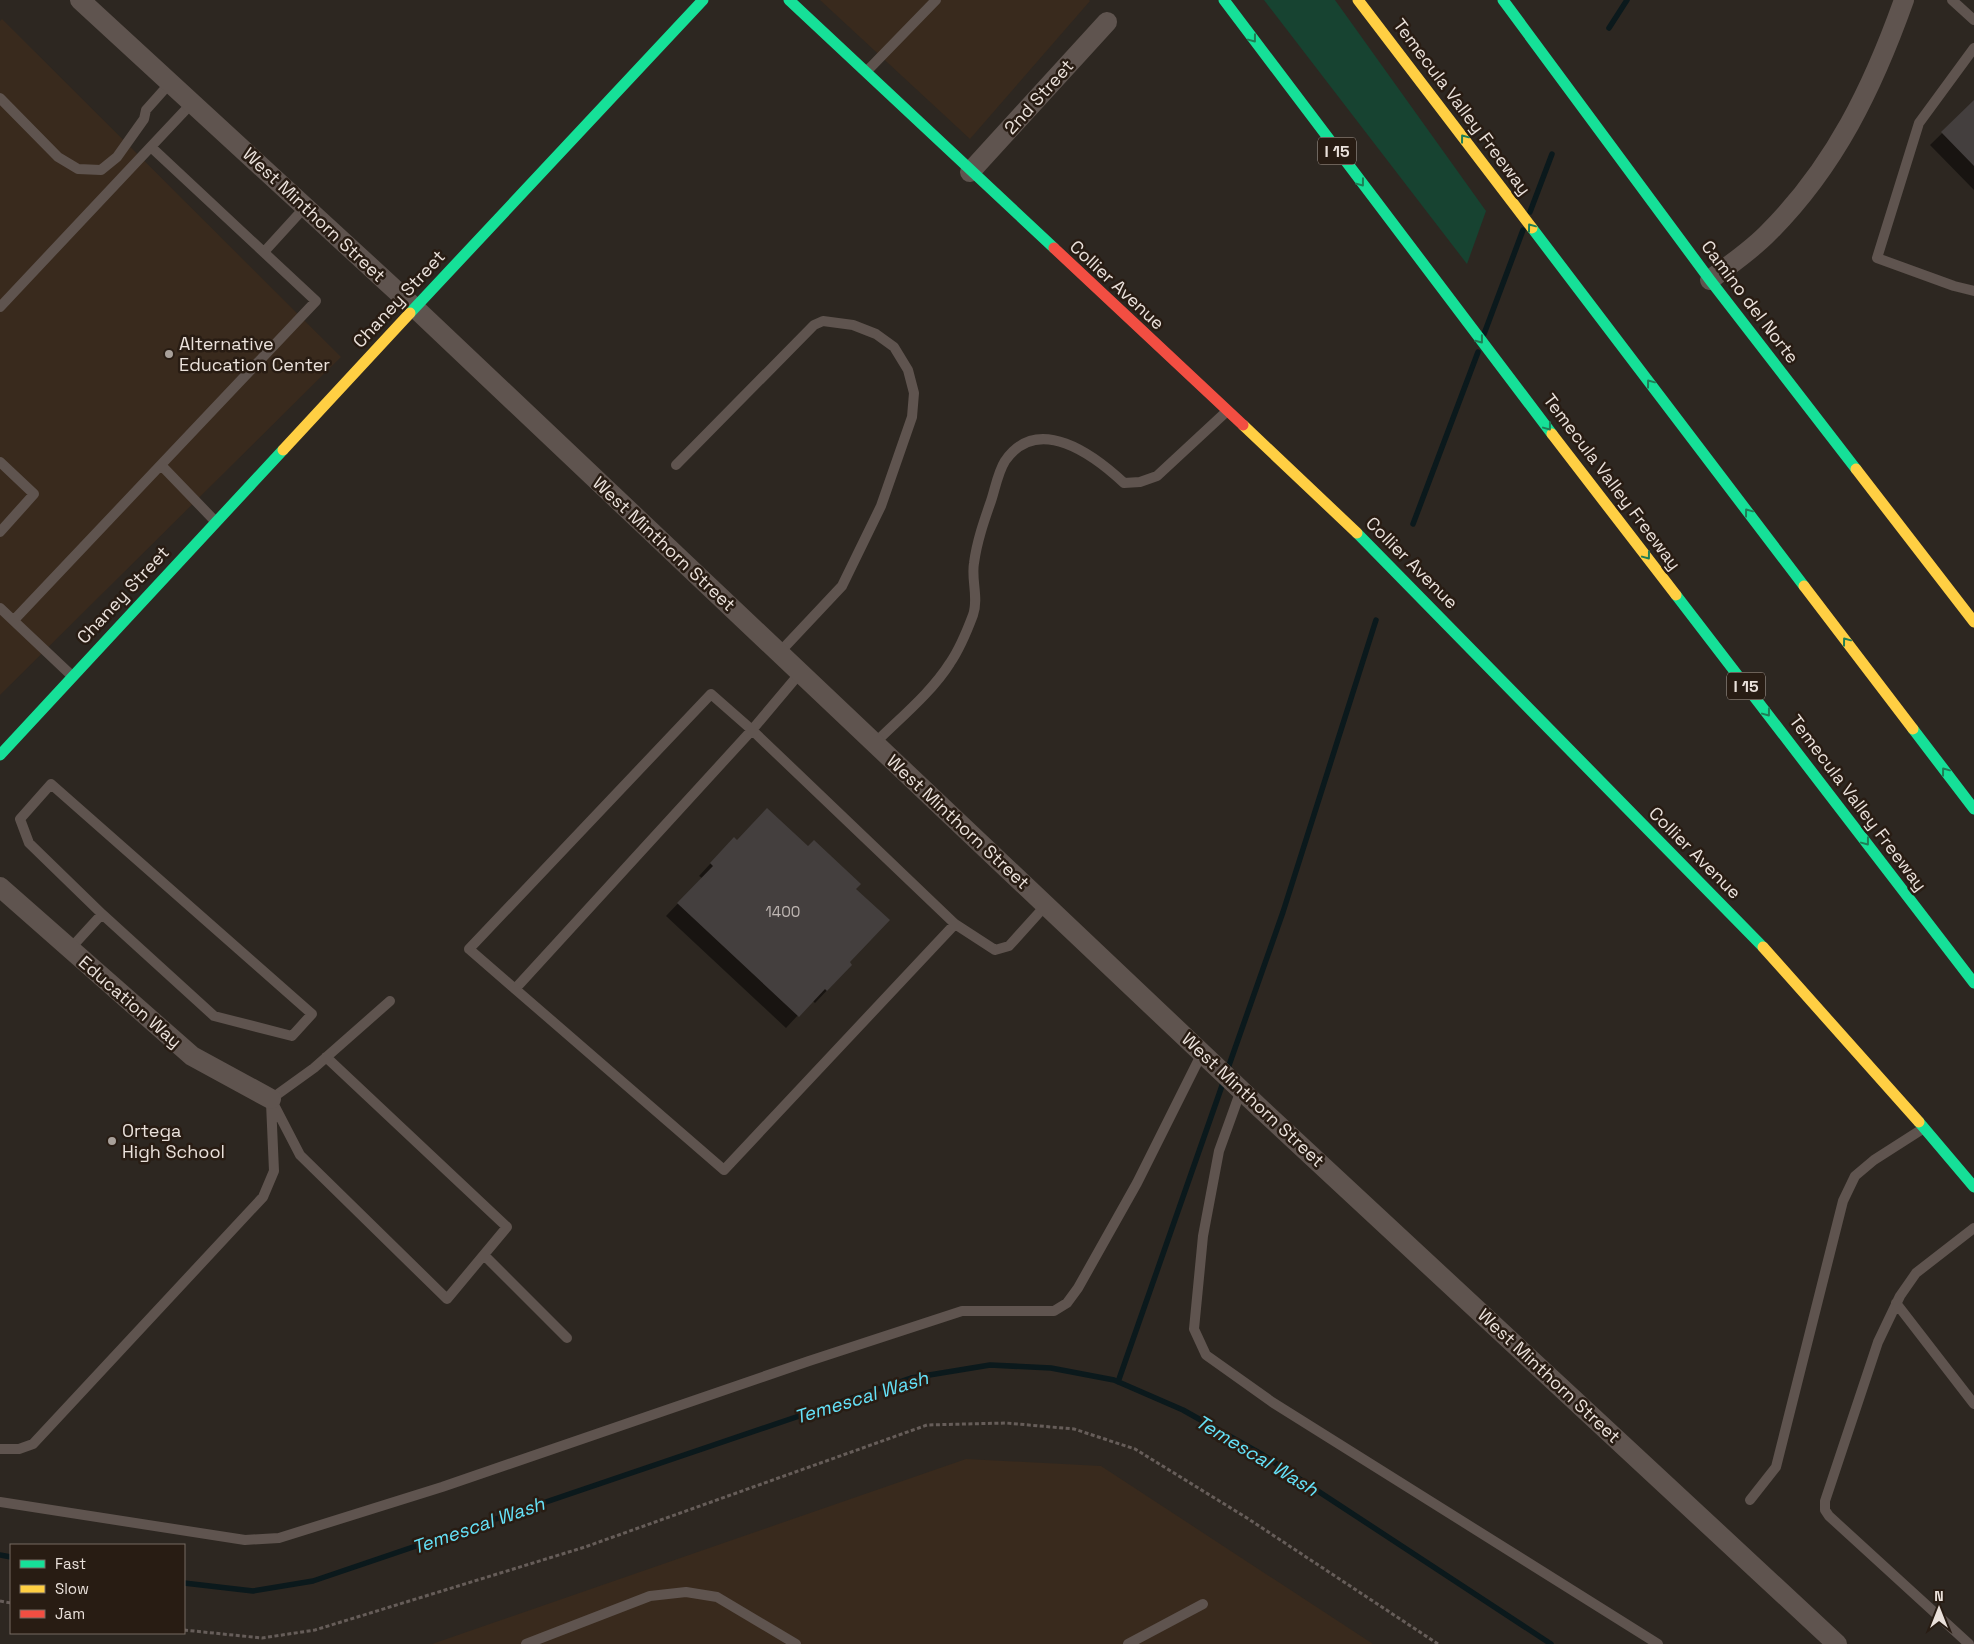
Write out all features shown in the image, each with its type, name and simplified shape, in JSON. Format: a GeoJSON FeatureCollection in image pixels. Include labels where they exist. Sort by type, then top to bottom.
{"type":"FeatureCollection","features":[{"type":"Feature","properties":{"kind":"main road","name":"Chaney Street"},"geometry":{"type":"LineString","coordinates":[[0,755],[71,676],[703,0]]}},
{"type":"Feature","properties":{"kind":"main road","name":"Collier Avenue"},"geometry":{"type":"LineString","coordinates":[[789,0],[970,172],[1338,514],[1765,949],[1925,1128],[1974,1187]]}},
{"type":"Feature","properties":{"kind":"main road","name":"Temecula Valley Freeway"},"geometry":{"type":"LineString","coordinates":[[1224,0],[1450,302],[1519,389],[1974,983]]}},
{"type":"Feature","properties":{"kind":"main road","name":"Temecula Valley Freeway"},"geometry":{"type":"LineString","coordinates":[[1358,0],[1974,810]]}},
{"type":"Feature","properties":{"kind":"main road","name":"Camino del Norte"},"geometry":{"type":"LineString","coordinates":[[1503,0],[1710,280],[1974,622]]}},
{"type":"Feature","properties":{"kind":"street","name":"West Minthorn Street"},"geometry":{"type":"LineString","coordinates":[[80,0],[415,308],[1261,1109],[1837,1644]]}},
{"type":"Feature","properties":{"kind":"street"},"geometry":{"type":"LineString","coordinates":[[1710,280],[1768,234],[1810,188],[1855,118],[1904,0]]}},
{"type":"Feature","properties":{"kind":"street","name":"2nd Street"},"geometry":{"type":"LineString","coordinates":[[970,172],[1107,22]]}},
{"type":"Feature","properties":{"kind":"street","name":"Education Way"},"geometry":{"type":"LineString","coordinates":[[0,888],[192,1056],[271,1100]]}},
{"type":"Feature","properties":{"kind":"lane"},"geometry":{"type":"LineString","coordinates":[[865,72],[936,0]]}},
{"type":"Feature","properties":{"kind":"lane"},"geometry":{"type":"LineString","coordinates":[[1952,0],[1974,20]]}},
{"type":"Feature","properties":{"kind":"lane"},"geometry":{"type":"LineString","coordinates":[[1974,48],[1919,123],[1877,258],[1954,286],[1974,291]]}},
{"type":"Feature","properties":{"kind":"lane"},"geometry":{"type":"LineString","coordinates":[[0,98],[58,157],[78,169],[100,170],[117,157],[144,119],[146,110],[170,83]]}},
{"type":"Feature","properties":{"kind":"lane"},"geometry":{"type":"LineString","coordinates":[[0,307],[192,103]]}},
{"type":"Feature","properties":{"kind":"lane"},"geometry":{"type":"LineString","coordinates":[[14,620],[316,301],[151,147]]}},
{"type":"Feature","properties":{"kind":"lane"},"geometry":{"type":"LineString","coordinates":[[264,252],[305,207]]}},
{"type":"Feature","properties":{"kind":"lane"},"geometry":{"type":"LineString","coordinates":[[676,464],[814,324],[823,321],[835,322],[853,325],[876,334],[894,347],[908,370],[914,393],[912,416],[881,506],[842,586],[780,653]]}},
{"type":"Feature","properties":{"kind":"lane"},"geometry":{"type":"LineString","coordinates":[[875,744],[934,684],[950,663],[973,614],[976,597],[973,565],[977,542],[1004,462],[1020,445],[1045,439],[1064,442],[1089,455],[1124,483],[1140,482],[1157,476],[1227,411]]}},
{"type":"Feature","properties":{"kind":"lane"},"geometry":{"type":"LineString","coordinates":[[0,462],[34,494],[0,532]]}},
{"type":"Feature","properties":{"kind":"lane"},"geometry":{"type":"LineString","coordinates":[[161,465],[215,522]]}},
{"type":"Feature","properties":{"kind":"lane"},"geometry":{"type":"LineString","coordinates":[[0,608],[71,676]]}},
{"type":"Feature","properties":{"kind":"lane"},"geometry":{"type":"LineString","coordinates":[[515,989],[752,730],[800,673]]}},
{"type":"Feature","properties":{"kind":"lane"},"geometry":{"type":"LineString","coordinates":[[955,924],[724,1170],[469,949],[711,694],[752,730],[955,924],[995,950],[1009,946],[1046,905]]}},
{"type":"Feature","properties":{"kind":"lane"},"geometry":{"type":"LineString","coordinates":[[51,784],[312,1014],[292,1036],[214,1016],[102,914],[29,843],[20,818],[51,784]]}},
{"type":"Feature","properties":{"kind":"lane"},"geometry":{"type":"LineString","coordinates":[[70,949],[102,914]]}},
{"type":"Feature","properties":{"kind":"lane"},"geometry":{"type":"LineString","coordinates":[[271,1100],[326,1057],[390,1001]]}},
{"type":"Feature","properties":{"kind":"lane"},"geometry":{"type":"LineString","coordinates":[[0,1502],[244,1540],[280,1538],[442,1487],[809,1360],[962,1311],[1054,1311],[1067,1303],[1078,1288],[1137,1183],[1195,1046]]}},
{"type":"Feature","properties":{"kind":"lane"},"geometry":{"type":"LineString","coordinates":[[271,1100],[300,1155],[447,1298],[507,1227],[326,1057]]}},
{"type":"Feature","properties":{"kind":"lane"},"geometry":{"type":"LineString","coordinates":[[1241,1090],[1219,1151],[1203,1236],[1194,1329],[1206,1355],[1272,1402],[1658,1644]]}},
{"type":"Feature","properties":{"kind":"lane"},"geometry":{"type":"LineString","coordinates":[[0,1448],[19,1449],[33,1444],[263,1197],[274,1171],[271,1100]]}},
{"type":"Feature","properties":{"kind":"lane"},"geometry":{"type":"LineString","coordinates":[[1750,1500],[1776,1467],[1843,1201],[1855,1176],[1874,1160],[1925,1128]]}},
{"type":"Feature","properties":{"kind":"lane"},"geometry":{"type":"LineString","coordinates":[[1969,1644],[1825,1510],[1825,1500],[1878,1342],[1896,1303],[1916,1273],[1974,1228]]}},
{"type":"Feature","properties":{"kind":"lane"},"geometry":{"type":"LineString","coordinates":[[484,1255],[567,1338]]}},
{"type":"Feature","properties":{"kind":"lane"},"geometry":{"type":"LineString","coordinates":[[1896,1303],[1974,1404]]}},
{"type":"Feature","properties":{"kind":"lane"},"geometry":{"type":"LineString","coordinates":[[526,1644],[650,1596],[686,1592],[717,1598],[796,1644]]}},
{"type":"Feature","properties":{"kind":"lane"},"geometry":{"type":"LineString","coordinates":[[1128,1644],[1203,1604]]}},
{"type":"Feature","properties":{"kind":"path"},"geometry":{"type":"LineString","coordinates":[[185,1630],[262,1638],[316,1630],[585,1546],[927,1425],[1006,1422],[1074,1429],[1135,1449],[1246,1518],[1438,1644]]}},
{"type":"Feature","properties":{"kind":"shaded area"},"geometry":{"type":"Polygon","coordinates":[[[820,0],[1089,0],[1090,1],[970,139],[820,0]]]}},
{"type":"Feature","properties":{"kind":"shaded area","name":"Alternative Education Center"},"geometry":{"type":"Polygon","coordinates":[[[2,19],[341,357],[0,695],[0,21],[2,19]]]}},
{"type":"Feature","properties":{"kind":"shaded area"},"geometry":{"type":"Polygon","coordinates":[[[966,1459],[1101,1466],[1373,1644],[432,1644],[966,1459]]]}},
{"type":"Feature","properties":{"kind":"green space"},"geometry":{"type":"Polygon","coordinates":[[[1264,0],[1335,0],[1486,211],[1467,264],[1264,0]]]}},
{"type":"Feature","properties":{"kind":"building"},"geometry":{"type":"Polygon","coordinates":[[[1974,100],[1974,166],[1941,132],[1974,100]]]}},
{"type":"Feature","properties":{"kind":"building"},"geometry":{"type":"Polygon","coordinates":[[[767,808],[808,846],[814,840],[861,884],[856,889],[890,920],[850,962],[852,965],[827,991],[825,989],[799,1017],[677,903],[713,866],[710,863],[734,837],[737,840],[767,808]]]}},
{"type":"Feature","properties":{"kind":"waterway"},"geometry":{"type":"LineString","coordinates":[[1609,28],[1627,0]]}},
{"type":"Feature","properties":{"kind":"waterway"},"geometry":{"type":"LineString","coordinates":[[1530,212],[1552,154]]}},
{"type":"Feature","properties":{"kind":"waterway"},"geometry":{"type":"LineString","coordinates":[[1484,334],[1523,230]]}},
{"type":"Feature","properties":{"kind":"waterway"},"geometry":{"type":"LineString","coordinates":[[1413,524],[1478,352]]}},
{"type":"Feature","properties":{"kind":"waterway"},"geometry":{"type":"LineString","coordinates":[[1227,1071],[1283,912],[1376,620]]}},
{"type":"Feature","properties":{"kind":"waterway"},"geometry":{"type":"LineString","coordinates":[[1118,1382],[1224,1080]]}},
{"type":"Feature","properties":{"kind":"waterway","name":"Temescal Wash"},"geometry":{"type":"LineString","coordinates":[[185,1583],[253,1591],[313,1581],[911,1378],[990,1365],[1051,1368],[1114,1380],[1183,1410],[1263,1455],[1551,1644]]}},
{"type":"Feature","properties":{"kind":"waterway","name":"Temescal Wash"},"geometry":{"type":"LineString","coordinates":[[0,1555],[10,1557]]}},
{"type":"Feature","properties":{"kind":"traffic: fast"},"geometry":{"type":"LineString","coordinates":[[410,313],[703,0]]}},
{"type":"Feature","properties":{"kind":"traffic: fast"},"geometry":{"type":"LineString","coordinates":[[789,0],[1054,248]]}},
{"type":"Feature","properties":{"kind":"traffic: fast"},"geometry":{"type":"LineString","coordinates":[[1224,0],[1552,434]]}},
{"type":"Feature","properties":{"kind":"traffic: fast"},"geometry":{"type":"LineString","coordinates":[[1503,0],[1710,280],[1856,469]]}},
{"type":"Feature","properties":{"kind":"traffic: fast"},"geometry":{"type":"LineString","coordinates":[[1532,228],[1804,586]]}},
{"type":"Feature","properties":{"kind":"traffic: fast"},"geometry":{"type":"LineString","coordinates":[[0,755],[283,450]]}},
{"type":"Feature","properties":{"kind":"traffic: fast"},"geometry":{"type":"LineString","coordinates":[[1357,533],[1763,947]]}},
{"type":"Feature","properties":{"kind":"traffic: fast"},"geometry":{"type":"LineString","coordinates":[[1676,595],[1974,983]]}},
{"type":"Feature","properties":{"kind":"traffic: fast"},"geometry":{"type":"LineString","coordinates":[[1913,729],[1974,809]]}},
{"type":"Feature","properties":{"kind":"traffic: fast"},"geometry":{"type":"LineString","coordinates":[[1919,1122],[1974,1187]]}},
{"type":"Feature","properties":{"kind":"traffic: slow"},"geometry":{"type":"LineString","coordinates":[[1358,0],[1532,228]]}},
{"type":"Feature","properties":{"kind":"traffic: slow"},"geometry":{"type":"LineString","coordinates":[[283,450],[410,313]]}},
{"type":"Feature","properties":{"kind":"traffic: slow"},"geometry":{"type":"LineString","coordinates":[[1243,425],[1357,533]]}},
{"type":"Feature","properties":{"kind":"traffic: slow"},"geometry":{"type":"LineString","coordinates":[[1552,434],[1676,595]]}},
{"type":"Feature","properties":{"kind":"traffic: slow"},"geometry":{"type":"LineString","coordinates":[[1856,469],[1974,622]]}},
{"type":"Feature","properties":{"kind":"traffic: slow"},"geometry":{"type":"LineString","coordinates":[[1804,586],[1913,729]]}},
{"type":"Feature","properties":{"kind":"traffic: slow"},"geometry":{"type":"LineString","coordinates":[[1763,947],[1919,1122]]}},
{"type":"Feature","properties":{"kind":"traffic: jam"},"geometry":{"type":"LineString","coordinates":[[1054,248],[1243,425]]}},
{"type":"Feature","properties":{"kind":"place","name":"Alternative Education Center"},"geometry":{"type":"Point","coordinates":[169,354]}},
{"type":"Feature","properties":{"kind":"place","name":"Ortega High School"},"geometry":{"type":"Point","coordinates":[112,1141]}}]}
